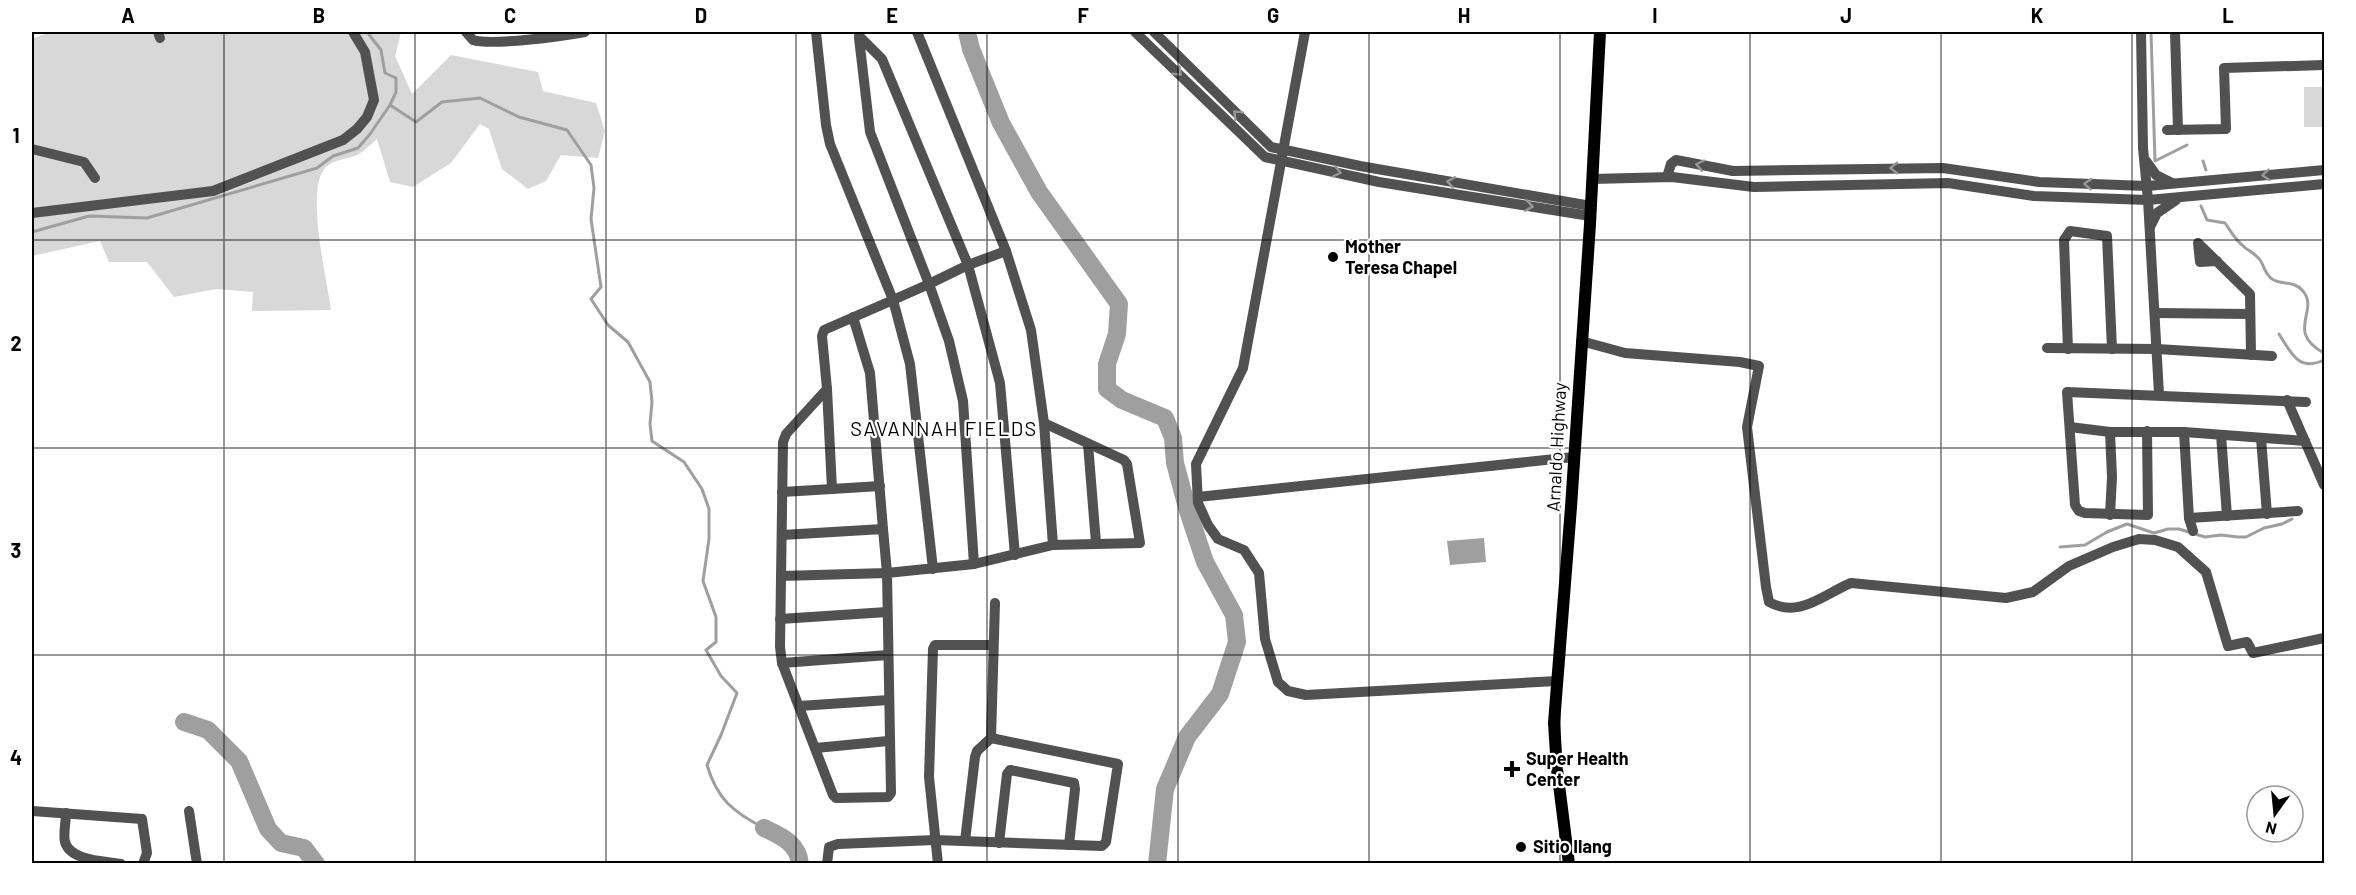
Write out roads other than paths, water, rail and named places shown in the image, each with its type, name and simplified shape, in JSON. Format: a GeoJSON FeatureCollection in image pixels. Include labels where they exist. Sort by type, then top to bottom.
{"type":"FeatureCollection","features":[{"type":"Feature","properties":{"kind":"main road","name":"Arnaldo Highway"},"geometry":{"type":"LineString","coordinates":[[1569,864],[1555,744],[1557,681],[1591,211],[1600,32]]}},
{"type":"Feature","properties":{"kind":"street"},"geometry":{"type":"LineString","coordinates":[[32,213],[213,191],[343,140],[367,117],[374,100],[365,52],[353,32]]}},
{"type":"Feature","properties":{"kind":"street"},"geometry":{"type":"LineString","coordinates":[[466,32],[469,37],[477,41],[583,32]]}},
{"type":"Feature","properties":{"kind":"street"},"geometry":{"type":"LineString","coordinates":[[816,32],[830,144],[893,300],[910,364],[933,569]]}},
{"type":"Feature","properties":{"kind":"street"},"geometry":{"type":"LineString","coordinates":[[917,32],[1006,251],[1031,330],[1044,423],[1053,545]]}},
{"type":"Feature","properties":{"kind":"street"},"geometry":{"type":"LineString","coordinates":[[1135,32],[1265,157],[1281,155],[1360,166],[1591,211]]}},
{"type":"Feature","properties":{"kind":"street"},"geometry":{"type":"LineString","coordinates":[[1154,32],[1281,155]]}},
{"type":"Feature","properties":{"kind":"street"},"geometry":{"type":"LineString","coordinates":[[1305,32],[1243,368],[1196,464],[1198,502],[1208,525],[1218,539],[1244,550],[1259,573],[1265,639],[1278,682],[1288,691],[1306,695],[1557,681]]}},
{"type":"Feature","properties":{"kind":"street"},"geometry":{"type":"LineString","coordinates":[[2141,32],[2144,157],[2159,394]]}},
{"type":"Feature","properties":{"kind":"street"},"geometry":{"type":"LineString","coordinates":[[2175,32],[2173,130],[2226,129],[2224,68],[2325,65]]}},
{"type":"Feature","properties":{"kind":"street"},"geometry":{"type":"LineString","coordinates":[[859,35],[882,59],[968,265],[1000,384],[1015,555]]}},
{"type":"Feature","properties":{"kind":"street"},"geometry":{"type":"LineString","coordinates":[[859,35],[870,132],[949,341],[963,401],[974,564]]}},
{"type":"Feature","properties":{"kind":"street"},"geometry":{"type":"LineString","coordinates":[[32,149],[84,162],[95,178]]}},
{"type":"Feature","properties":{"kind":"street"},"geometry":{"type":"LineString","coordinates":[[2144,157],[2156,176],[2175,184]]}},
{"type":"Feature","properties":{"kind":"street"},"geometry":{"type":"LineString","coordinates":[[2089,198],[2104,196],[2132,182],[2139,173],[2144,157]]}},
{"type":"Feature","properties":{"kind":"street"},"geometry":{"type":"LineString","coordinates":[[1667,177],[1671,164],[1676,160],[1733,171],[1943,168],[2039,182],[2147,186],[2325,170]]}},
{"type":"Feature","properties":{"kind":"street"},"geometry":{"type":"LineString","coordinates":[[1592,179],[1667,177],[1754,187],[1948,183],[2019,195],[2148,200],[2325,184]]}},
{"type":"Feature","properties":{"kind":"street"},"geometry":{"type":"LineString","coordinates":[[2150,227],[2163,207],[2182,197]]}},
{"type":"Feature","properties":{"kind":"street"},"geometry":{"type":"LineString","coordinates":[[2112,199],[2136,207],[2150,227]]}},
{"type":"Feature","properties":{"kind":"street"},"geometry":{"type":"LineString","coordinates":[[2068,349],[2064,240],[2070,231],[2107,236],[2112,349]]}},
{"type":"Feature","properties":{"kind":"street"},"geometry":{"type":"LineString","coordinates":[[832,489],[822,336],[824,330],[968,265],[1006,251]]}},
{"type":"Feature","properties":{"kind":"street"},"geometry":{"type":"LineString","coordinates":[[2217,261],[2250,294],[2250,355]]}},
{"type":"Feature","properties":{"kind":"street"},"geometry":{"type":"LineString","coordinates":[[2155,313],[2250,314]]}},
{"type":"Feature","properties":{"kind":"street"},"geometry":{"type":"LineString","coordinates":[[827,389],[786,434],[783,442],[780,619],[782,663],[833,795],[836,798],[888,797],[891,793],[888,741],[887,573],[870,373],[853,317]]}},
{"type":"Feature","properties":{"kind":"street"},"geometry":{"type":"LineString","coordinates":[[1581,341],[1624,353],[1740,362],[1759,366],[1747,427],[1766,587],[1769,602],[1777,607],[1797,608],[1817,602],[1838,588],[1851,584],[2006,598],[2033,592],[2069,566],[2113,547],[2139,539],[2155,540],[2178,547],[2206,572],[2228,646],[2247,642],[2253,653],[2325,638]]}},
{"type":"Feature","properties":{"kind":"street"},"geometry":{"type":"LineString","coordinates":[[2047,348],[2157,349],[2272,356]]}},
{"type":"Feature","properties":{"kind":"street"},"geometry":{"type":"LineString","coordinates":[[2147,431],[2148,514],[2079,511],[2075,505],[2067,392],[2159,394],[2306,402]]}},
{"type":"Feature","properties":{"kind":"street"},"geometry":{"type":"LineString","coordinates":[[2287,400],[2324,485]]}},
{"type":"Feature","properties":{"kind":"street"},"geometry":{"type":"LineString","coordinates":[[781,576],[887,573],[933,569],[974,564],[1053,545],[1140,543],[1127,464],[1124,460],[1044,423]]}},
{"type":"Feature","properties":{"kind":"street"},"geometry":{"type":"LineString","coordinates":[[2070,427],[2110,432],[2184,432],[2305,441]]}},
{"type":"Feature","properties":{"kind":"street"},"geometry":{"type":"LineString","coordinates":[[2109,514],[2112,477],[2110,432]]}},
{"type":"Feature","properties":{"kind":"street"},"geometry":{"type":"LineString","coordinates":[[2184,432],[2189,518],[2193,531]]}},
{"type":"Feature","properties":{"kind":"street"},"geometry":{"type":"LineString","coordinates":[[2221,435],[2228,516]]}},
{"type":"Feature","properties":{"kind":"street"},"geometry":{"type":"LineString","coordinates":[[2261,438],[2267,514]]}},
{"type":"Feature","properties":{"kind":"street"},"geometry":{"type":"LineString","coordinates":[[1088,444],[1096,543]]}},
{"type":"Feature","properties":{"kind":"street"},"geometry":{"type":"LineString","coordinates":[[1198,496],[1574,457]]}},
{"type":"Feature","properties":{"kind":"street"},"geometry":{"type":"LineString","coordinates":[[782,492],[880,486]]}},
{"type":"Feature","properties":{"kind":"street"},"geometry":{"type":"LineString","coordinates":[[2189,518],[2298,511]]}},
{"type":"Feature","properties":{"kind":"street"},"geometry":{"type":"LineString","coordinates":[[782,535],[883,529]]}},
{"type":"Feature","properties":{"kind":"street"},"geometry":{"type":"LineString","coordinates":[[964,842],[975,757],[977,751],[991,738],[994,603]]}},
{"type":"Feature","properties":{"kind":"street"},"geometry":{"type":"LineString","coordinates":[[780,619],[887,612]]}},
{"type":"Feature","properties":{"kind":"street"},"geometry":{"type":"LineString","coordinates":[[938,864],[929,777],[933,649],[935,645],[992,645]]}},
{"type":"Feature","properties":{"kind":"street"},"geometry":{"type":"LineString","coordinates":[[782,663],[888,655]]}},
{"type":"Feature","properties":{"kind":"street"},"geometry":{"type":"LineString","coordinates":[[799,706],[889,700]]}},
{"type":"Feature","properties":{"kind":"street"},"geometry":{"type":"LineString","coordinates":[[827,864],[827,851],[832,845],[934,840],[1102,846],[1106,842],[1118,764],[991,738]]}},
{"type":"Feature","properties":{"kind":"street"},"geometry":{"type":"LineString","coordinates":[[816,748],[888,741]]}},
{"type":"Feature","properties":{"kind":"street"},"geometry":{"type":"LineString","coordinates":[[999,843],[1007,774],[1010,770],[1074,783],[1069,845]]}},
{"type":"Feature","properties":{"kind":"street"},"geometry":{"type":"LineString","coordinates":[[189,810],[197,864]]}},
{"type":"Feature","properties":{"kind":"street"},"geometry":{"type":"LineString","coordinates":[[32,811],[142,819],[147,853],[144,864]]}},
{"type":"Feature","properties":{"kind":"street"},"geometry":{"type":"LineString","coordinates":[[66,813],[65,844],[70,850],[86,857],[121,864]]}},
{"type":"Feature","properties":{"kind":"waterway"},"geometry":{"type":"LineString","coordinates":[[32,232],[89,216],[147,218],[317,168],[333,156],[358,148],[390,105],[396,92],[396,78],[385,73],[381,50],[367,32]]}},
{"type":"Feature","properties":{"kind":"waterway"},"geometry":{"type":"LineString","coordinates":[[967,32],[971,49],[1001,123],[1039,192],[1119,304],[1117,334],[1107,364],[1107,389],[1122,400],[1165,418],[1173,438],[1175,463],[1188,511],[1205,562],[1234,615],[1237,642],[1220,694],[1187,737],[1165,789],[1157,864]]}},
{"type":"Feature","properties":{"kind":"waterway"},"geometry":{"type":"LineString","coordinates":[[2151,32],[2155,161],[2187,145]]}},
{"type":"Feature","properties":{"kind":"waterway"},"geometry":{"type":"LineString","coordinates":[[390,105],[416,122],[442,102],[480,98],[519,117],[567,130],[591,165],[594,188],[591,219],[601,287],[591,299],[608,325],[628,342],[650,382],[652,441],[684,462],[702,489],[709,509],[709,539],[703,581],[716,617],[716,642],[706,650],[721,676],[737,693],[707,765],[721,796],[743,816],[764,828]]}},
{"type":"Feature","properties":{"kind":"waterway"},"geometry":{"type":"LineString","coordinates":[[2203,161],[2206,170]]}},
{"type":"Feature","properties":{"kind":"waterway"},"geometry":{"type":"LineString","coordinates":[[2201,206],[2207,220],[2225,223],[2239,243],[2258,258],[2272,279],[2296,285],[2302,290],[2308,305],[2304,329],[2306,337],[2312,345],[2324,353]]}},
{"type":"Feature","properties":{"kind":"waterway"},"geometry":{"type":"LineString","coordinates":[[2279,334],[2292,354],[2302,362],[2308,364],[2324,360]]}},
{"type":"Feature","properties":{"kind":"waterway"},"geometry":{"type":"LineString","coordinates":[[2060,547],[2085,545],[2127,524],[2154,533],[2179,529],[2205,537],[2221,535],[2246,537],[2264,528],[2292,519]]}},
{"type":"Feature","properties":{"kind":"waterway"},"geometry":{"type":"LineString","coordinates":[[184,722],[208,730],[239,761],[268,829],[281,843],[304,848],[316,864]]}},
{"type":"Feature","properties":{"kind":"waterway"},"geometry":{"type":"LineString","coordinates":[[764,828],[788,841],[796,851],[800,864]]}},
{"type":"Feature","properties":{"kind":"place","name":"Mother Teresa Chapel"},"geometry":{"type":"Point","coordinates":[1333,257]}},
{"type":"Feature","properties":{"kind":"place","name":"Super Health Center"},"geometry":{"type":"Point","coordinates":[1512,769]}},
{"type":"Feature","properties":{"kind":"place","name":"Sitio Ilang"},"geometry":{"type":"Point","coordinates":[1521,847]}},
{"type":"Feature","properties":{"kind":"district","name":"SAVANNAH FIELDS"},"geometry":{"type":"Point","coordinates":[944,429]}}]}
